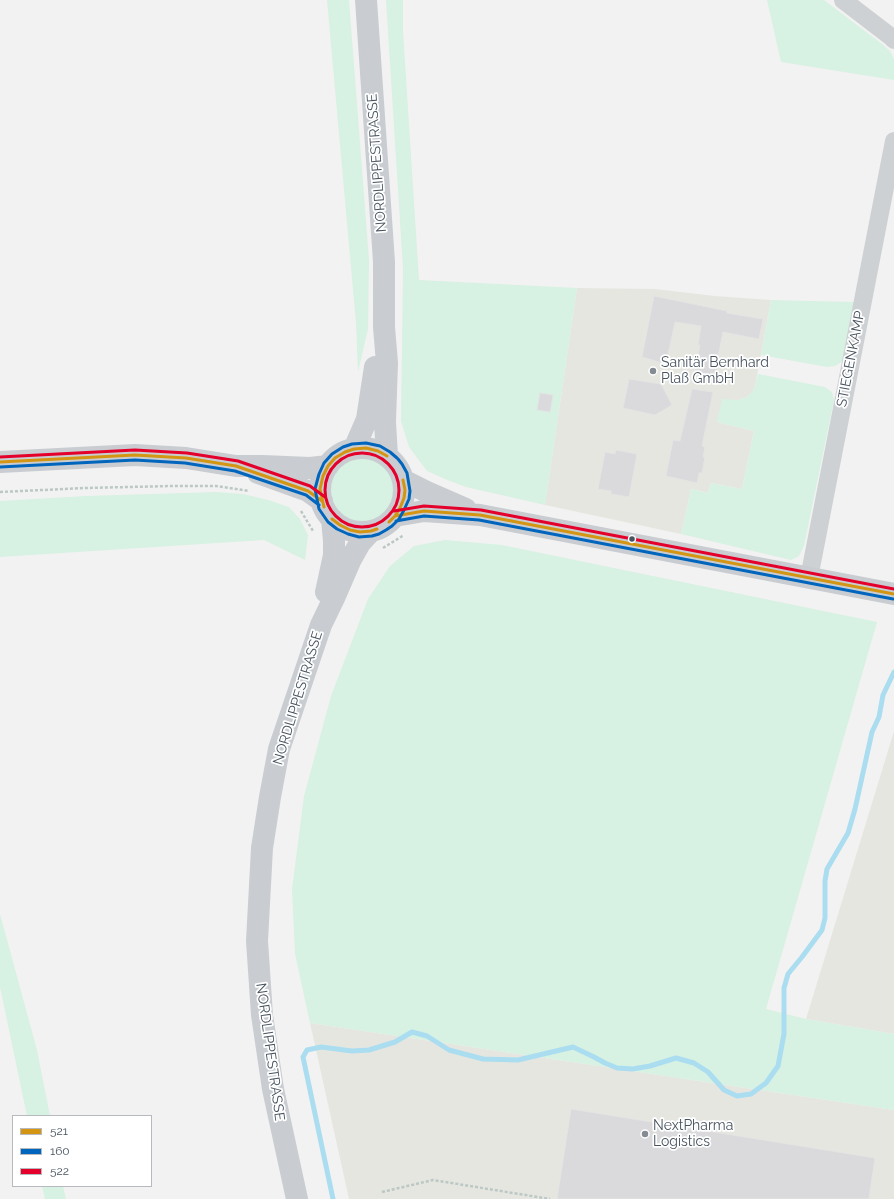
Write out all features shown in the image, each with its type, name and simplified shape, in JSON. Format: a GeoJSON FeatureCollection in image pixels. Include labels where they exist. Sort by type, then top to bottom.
{"type":"FeatureCollection","features":[{"type":"Feature","properties":{"kind":"main road","name":"NORDLIPPESTRASSE"},"geometry":{"type":"LineString","coordinates":[[366,0],[384,262],[384,327],[387,363],[385,422],[387,456]]}},
{"type":"Feature","properties":{"kind":"main road","name":"NORDLIPPESTRASSE"},"geometry":{"type":"LineString","coordinates":[[354,448],[367,419],[376,362],[384,327]]}},
{"type":"Feature","properties":{"kind":"main road"},"geometry":{"type":"LineString","coordinates":[[327,510],[320,489],[323,476],[328,466],[335,458],[345,452],[354,448],[366,448],[378,451],[387,456],[398,467],[403,480],[404,490],[404,498],[400,508],[401,525]]}},
{"type":"Feature","properties":{"kind":"main road"},"geometry":{"type":"LineString","coordinates":[[0,462],[134,455],[186,458],[236,466],[304,468],[328,466]]}},
{"type":"Feature","properties":{"kind":"main road"},"geometry":{"type":"LineString","coordinates":[[236,466],[308,491],[340,525],[350,530],[360,532],[376,540],[384,526],[401,525],[424,511],[480,515],[894,594]]}},
{"type":"Feature","properties":{"kind":"main road"},"geometry":{"type":"LineString","coordinates":[[403,480],[480,515]]}},
{"type":"Feature","properties":{"kind":"main road","name":"NORDLIPPESTRASSE"},"geometry":{"type":"LineString","coordinates":[[321,625],[334,555],[334,541],[327,510]]}},
{"type":"Feature","properties":{"kind":"main road","name":"NORDLIPPESTRASSE"},"geometry":{"type":"LineString","coordinates":[[297,1199],[273,1090],[262,1015],[257,941],[262,848],[278,756],[321,625],[351,559],[360,543],[376,540]]}},
{"type":"Feature","properties":{"kind":"street"},"geometry":{"type":"LineString","coordinates":[[843,0],[894,40]]}},
{"type":"Feature","properties":{"kind":"street","name":"STIEGENKAMP"},"geometry":{"type":"LineString","coordinates":[[809,578],[894,140]]}},
{"type":"Feature","properties":{"kind":"path"},"geometry":{"type":"LineString","coordinates":[[0,492],[173,486],[216,486],[250,491]]}},
{"type":"Feature","properties":{"kind":"path"},"geometry":{"type":"LineString","coordinates":[[298,507],[313,530],[315,537]]}},
{"type":"Feature","properties":{"kind":"path"},"geometry":{"type":"LineString","coordinates":[[376,540],[401,525]]}},
{"type":"Feature","properties":{"kind":"path"},"geometry":{"type":"LineString","coordinates":[[382,1192],[433,1180],[550,1199]]}},
{"type":"Feature","properties":{"kind":"shaded area"},"geometry":{"type":"Polygon","coordinates":[[[577,288],[655,289],[715,296],[771,300],[755,387],[752,393],[747,397],[738,400],[717,422],[754,431],[742,489],[711,483],[708,493],[691,489],[681,534],[545,505],[577,288]]]}},
{"type":"Feature","properties":{"kind":"shaded area"},"geometry":{"type":"Polygon","coordinates":[[[894,731],[894,1034],[806,1019],[894,731]]]}},
{"type":"Feature","properties":{"kind":"shaded area"},"geometry":{"type":"Polygon","coordinates":[[[310,1023],[894,1110],[894,1199],[349,1199],[310,1023]]]}},
{"type":"Feature","properties":{"kind":"green space"},"geometry":{"type":"Polygon","coordinates":[[[327,0],[349,0],[369,260],[368,329],[358,372],[356,323],[327,0]]]}},
{"type":"Feature","properties":{"kind":"green space"},"geometry":{"type":"Polygon","coordinates":[[[386,0],[403,0],[403,31],[419,280],[577,288],[545,505],[466,487],[445,479],[427,471],[409,447],[401,421],[403,269],[386,0]]]}},
{"type":"Feature","properties":{"kind":"green space"},"geometry":{"type":"Polygon","coordinates":[[[767,0],[824,0],[890,51],[894,59],[894,80],[781,62],[767,0]]]}},
{"type":"Feature","properties":{"kind":"green space"},"geometry":{"type":"Polygon","coordinates":[[[771,300],[855,302],[843,361],[835,366],[827,367],[761,355],[771,300]]]}},
{"type":"Feature","properties":{"kind":"green space"},"geometry":{"type":"Polygon","coordinates":[[[758,374],[825,387],[832,392],[834,400],[804,546],[799,556],[791,560],[681,534],[691,489],[708,493],[711,483],[742,489],[754,431],[717,422],[722,399],[738,400],[747,397],[755,387],[758,374]]]}},
{"type":"Feature","properties":{"kind":"green space"},"geometry":{"type":"Polygon","coordinates":[[[362,455],[375,458],[386,465],[393,476],[396,489],[393,502],[386,513],[375,520],[362,523],[349,520],[338,513],[331,502],[328,489],[331,476],[338,465],[349,458],[362,455]]]}},
{"type":"Feature","properties":{"kind":"green space"},"geometry":{"type":"Polygon","coordinates":[[[216,492],[243,494],[289,507],[300,519],[308,535],[305,560],[264,540],[0,557],[0,501],[86,496],[216,492]]]}},
{"type":"Feature","properties":{"kind":"green space"},"geometry":{"type":"Polygon","coordinates":[[[445,540],[502,545],[877,622],[766,1009],[806,1019],[894,1034],[894,1110],[310,1023],[295,954],[292,889],[304,796],[331,696],[368,599],[390,566],[414,546],[445,540]]]}},
{"type":"Feature","properties":{"kind":"green space"},"geometry":{"type":"Polygon","coordinates":[[[0,914],[37,1050],[50,1115],[27,1115],[0,987],[0,914]]]}},
{"type":"Feature","properties":{"kind":"green space"},"geometry":{"type":"Polygon","coordinates":[[[42,1187],[63,1187],[66,1199],[45,1199],[42,1187]]]}},
{"type":"Feature","properties":{"kind":"building"},"geometry":{"type":"Polygon","coordinates":[[[654,296],[727,311],[727,313],[763,319],[759,339],[723,332],[717,362],[719,362],[716,378],[695,372],[700,345],[698,345],[701,326],[675,322],[666,364],[642,357],[654,296]]]}},
{"type":"Feature","properties":{"kind":"building"},"geometry":{"type":"Polygon","coordinates":[[[629,379],[661,384],[672,405],[655,415],[623,408],[629,379]]]}},
{"type":"Feature","properties":{"kind":"building"},"geometry":{"type":"Polygon","coordinates":[[[692,389],[713,392],[702,446],[705,447],[703,457],[705,457],[702,473],[699,473],[697,483],[666,476],[673,440],[680,441],[692,389]]]}},
{"type":"Feature","properties":{"kind":"building"},"geometry":{"type":"Polygon","coordinates":[[[540,393],[553,395],[550,412],[537,410],[540,393]]]}},
{"type":"Feature","properties":{"kind":"building"},"geometry":{"type":"Polygon","coordinates":[[[616,450],[637,454],[629,497],[611,494],[611,491],[598,489],[605,452],[615,454],[616,450]]]}},
{"type":"Feature","properties":{"kind":"building","name":"NextPharma Logistics"},"geometry":{"type":"Polygon","coordinates":[[[571,1109],[875,1158],[869,1199],[557,1199],[571,1109]]]}},
{"type":"Feature","properties":{"kind":"waterway"},"geometry":{"type":"LineString","coordinates":[[333,1199],[303,1057],[307,1050],[321,1047],[352,1051],[369,1050],[395,1042],[412,1032],[427,1036],[449,1050],[483,1059],[518,1060],[573,1047],[617,1068],[633,1069],[650,1066],[676,1058],[694,1063],[708,1072],[724,1090],[737,1096],[751,1094],[766,1083],[778,1066],[784,1034],[784,988],[788,974],[822,930],[825,918],[825,881],[827,869],[848,833],[855,809],[872,732],[879,717],[883,695],[894,672]]}},
{"type":"Feature","properties":{"kind":"transit line","name":"160"},"geometry":{"type":"LineString","coordinates":[[397,458],[380,446],[366,443],[352,444],[343,447],[332,454],[324,463],[315,489],[319,509],[328,522],[337,529],[359,537],[379,534],[392,526],[399,519],[404,510],[409,499],[410,491],[407,473],[398,459]]}},
{"type":"Feature","properties":{"kind":"transit line","name":"521"},"geometry":{"type":"LineString","coordinates":[[324,507],[320,489],[323,476],[328,466],[335,458],[354,449],[366,448],[378,451],[387,456]]}},
{"type":"Feature","properties":{"kind":"transit line","name":"522"},"geometry":{"type":"LineString","coordinates":[[0,457],[135,450],[187,453],[238,461],[310,486],[325,497]]}},
{"type":"Feature","properties":{"kind":"transit line","name":"522"},"geometry":{"type":"LineString","coordinates":[[362,453],[376,456],[388,464],[396,476],[399,490],[396,504],[388,516],[376,524],[362,527],[348,524],[336,516],[328,504],[325,490],[328,476],[336,464],[348,456],[362,453]]}},
{"type":"Feature","properties":{"kind":"transit line","name":"521"},"geometry":{"type":"LineString","coordinates":[[0,462],[135,455],[186,458],[236,466],[308,491],[322,501]]}},
{"type":"Feature","properties":{"kind":"transit line","name":"160"},"geometry":{"type":"LineString","coordinates":[[0,467],[135,460],[185,463],[235,471],[306,495],[319,505]]}},
{"type":"Feature","properties":{"kind":"transit line","name":"521"},"geometry":{"type":"LineString","coordinates":[[389,522],[395,516],[404,498],[405,490],[403,480]]}},
{"type":"Feature","properties":{"kind":"transit line","name":"522"},"geometry":{"type":"LineString","coordinates":[[394,511],[424,506],[481,510],[894,589]]}},
{"type":"Feature","properties":{"kind":"transit line","name":"521"},"geometry":{"type":"LineString","coordinates":[[395,516],[424,511],[480,515],[894,594]]}},
{"type":"Feature","properties":{"kind":"transit line","name":"160"},"geometry":{"type":"LineString","coordinates":[[396,521],[424,516],[479,520],[893,599]]}},
{"type":"Feature","properties":{"kind":"transit line","name":"521"},"geometry":{"type":"LineString","coordinates":[[332,519],[350,530],[360,532],[377,529]]}},
{"type":"Feature","properties":{"kind":"place","name":"Sanitär Bernhard Plaß GmbH"},"geometry":{"type":"Point","coordinates":[653,371]}},
{"type":"Feature","properties":{"kind":"place","name":"NextPharma Logistics"},"geometry":{"type":"Point","coordinates":[645,1134]}}]}
